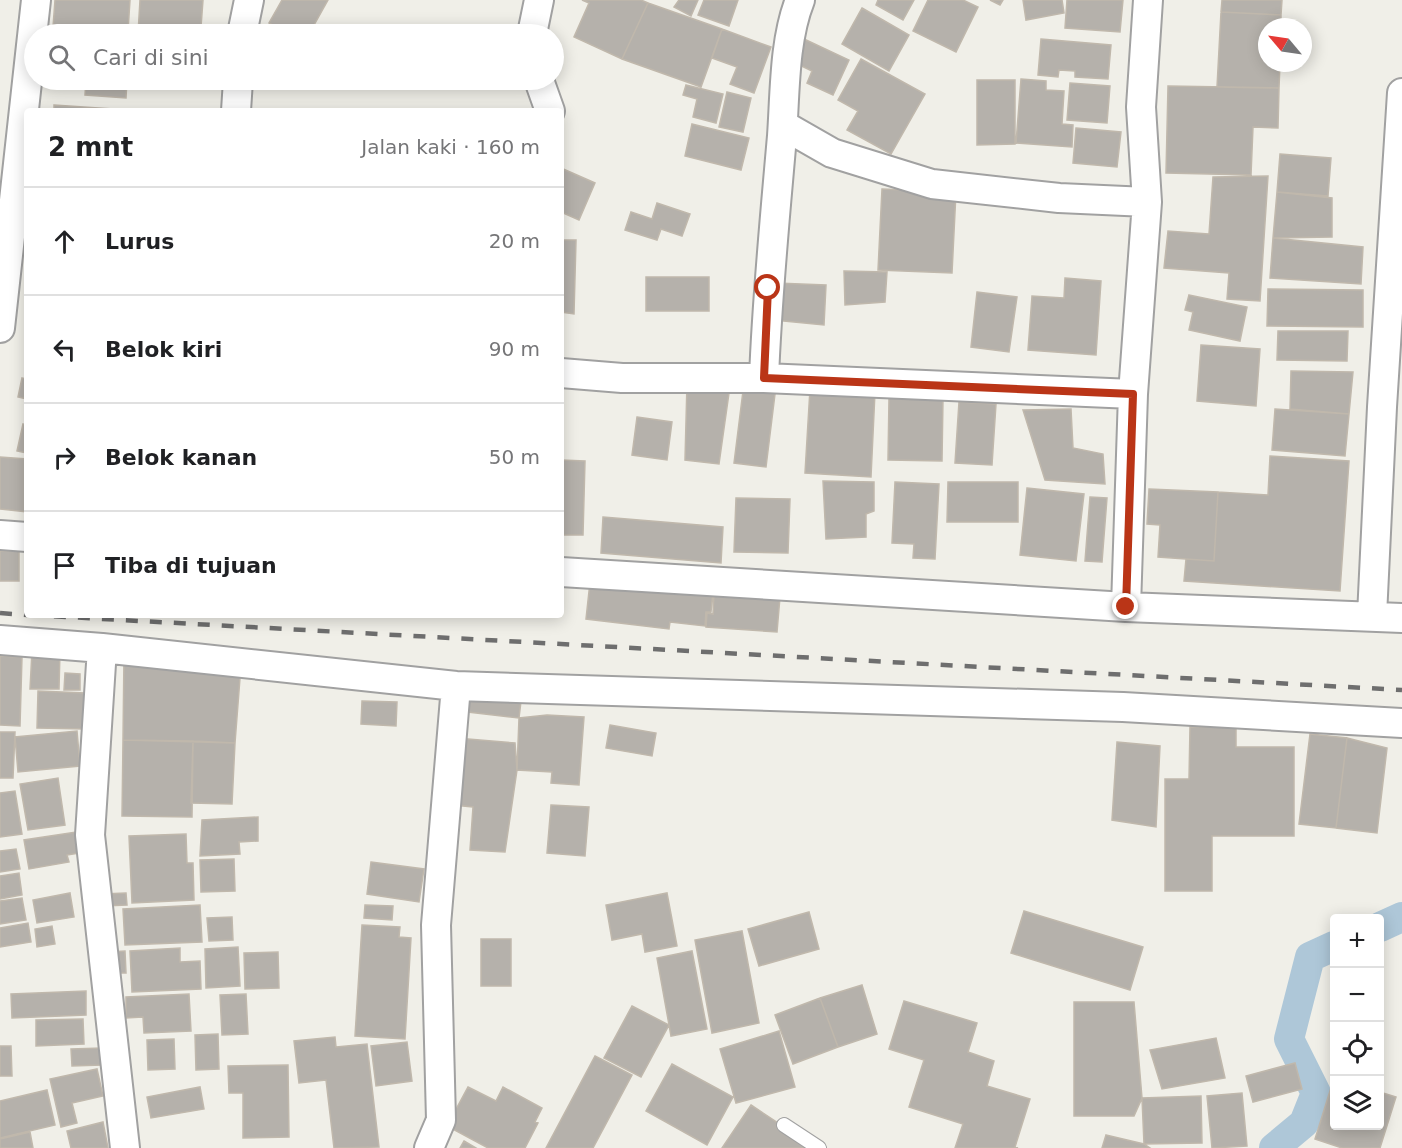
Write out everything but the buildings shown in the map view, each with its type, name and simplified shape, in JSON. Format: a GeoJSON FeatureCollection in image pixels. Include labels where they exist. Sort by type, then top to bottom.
{"type":"FeatureCollection","features":[{"type":"Feature","properties":{"kind":"street"},"geometry":{"type":"LineString","coordinates":[[33,24],[36,0]]}},
{"type":"Feature","properties":{"kind":"street"},"geometry":{"type":"LineString","coordinates":[[244,24],[249,0]]}},
{"type":"Feature","properties":{"kind":"street"},"geometry":{"type":"LineString","coordinates":[[534,24],[539,0]]}},
{"type":"Feature","properties":{"kind":"street"},"geometry":{"type":"LineString","coordinates":[[764,378],[768,288],[793,19],[800,0]]}},
{"type":"Feature","properties":{"kind":"street"},"geometry":{"type":"LineString","coordinates":[[1126,607],[1133,394],[1147,202],[1141,107],[1148,0]]}},
{"type":"Feature","properties":{"kind":"street"},"geometry":{"type":"LineString","coordinates":[[24,108],[26,90]]}},
{"type":"Feature","properties":{"kind":"street"},"geometry":{"type":"LineString","coordinates":[[236,108],[237,90]]}},
{"type":"Feature","properties":{"kind":"street"},"geometry":{"type":"LineString","coordinates":[[543,90],[549,108]]}},
{"type":"Feature","properties":{"kind":"street"},"geometry":{"type":"LineString","coordinates":[[1372,616],[1392,408],[1402,93]]}},
{"type":"Feature","properties":{"kind":"street"},"geometry":{"type":"LineString","coordinates":[[0,326],[24,109]]}},
{"type":"Feature","properties":{"kind":"street"},"geometry":{"type":"LineString","coordinates":[[783,125],[832,153],[932,184],[1059,198],[1147,202]]}},
{"type":"Feature","properties":{"kind":"street"},"geometry":{"type":"LineString","coordinates":[[564,374],[622,378],[764,378],[1133,394]]}},
{"type":"Feature","properties":{"kind":"street"},"geometry":{"type":"LineString","coordinates":[[0,535],[24,537]]}},
{"type":"Feature","properties":{"kind":"street"},"geometry":{"type":"LineString","coordinates":[[564,572],[1126,607],[1402,618]]}},
{"type":"Feature","properties":{"kind":"street"},"geometry":{"type":"LineString","coordinates":[[0,640],[102,648],[456,686],[1124,707],[1402,723]]}},
{"type":"Feature","properties":{"kind":"street"},"geometry":{"type":"LineString","coordinates":[[102,648],[90,835],[126,1148]]}},
{"type":"Feature","properties":{"kind":"street"},"geometry":{"type":"LineString","coordinates":[[429,1148],[441,1120],[436,925],[456,686]]}},
{"type":"Feature","properties":{"kind":"lane"},"geometry":{"type":"LineString","coordinates":[[784,1125],[819,1148]]}},
{"type":"Feature","properties":{"kind":"waterway"},"geometry":{"type":"LineString","coordinates":[[1384,925],[1402,917]]}},
{"type":"Feature","properties":{"kind":"waterway"},"geometry":{"type":"LineString","coordinates":[[1274,1148],[1304,1123],[1316,1093],[1289,1039],[1310,957],[1330,948]]}},
{"type":"Feature","properties":{"kind":"railway"},"geometry":{"type":"LineString","coordinates":[[0,613],[24,615]]}},
{"type":"Feature","properties":{"kind":"railway"},"geometry":{"type":"LineString","coordinates":[[85,618],[1402,690]]}},
{"type":"Feature","properties":{"kind":"route"},"geometry":{"type":"LineString","coordinates":[[768,288],[764,378],[1133,394],[1126,607]]}}]}
